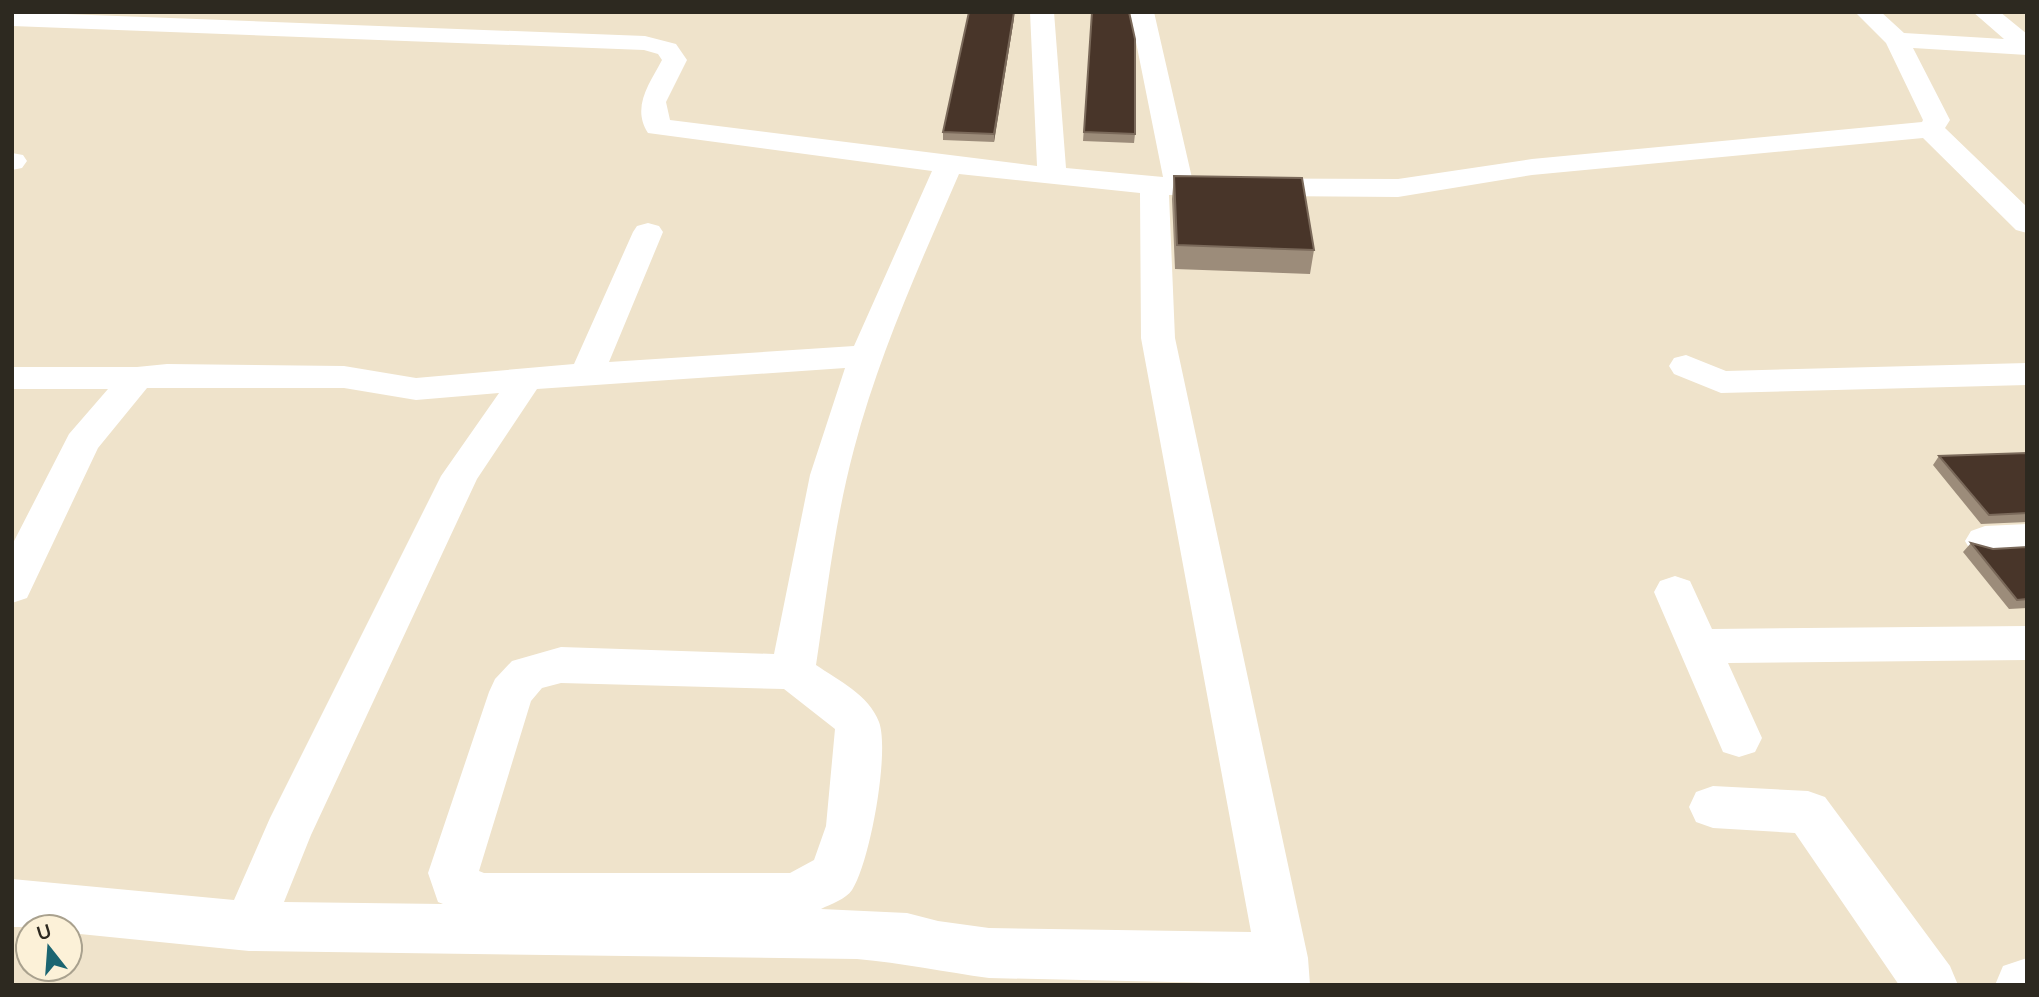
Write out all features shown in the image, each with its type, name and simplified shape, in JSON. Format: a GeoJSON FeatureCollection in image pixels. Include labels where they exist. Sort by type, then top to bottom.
{"type":"FeatureCollection","features":[{"type":"Feature","properties":{"kind":"street"},"geometry":{"type":"LineString","coordinates":[[12,19],[27,12]]}},
{"type":"Feature","properties":{"kind":"street"},"geometry":{"type":"LineString","coordinates":[[502,38],[527,12]]}},
{"type":"Feature","properties":{"kind":"street"},"geometry":{"type":"LineString","coordinates":[[1042,12],[1052,175]]}},
{"type":"Feature","properties":{"kind":"street"},"geometry":{"type":"LineString","coordinates":[[12,903],[249,926],[857,934],[907,938],[938,946],[989,953],[1283,972],[1158,338],[1166,186],[1142,12]]}},
{"type":"Feature","properties":{"kind":"street"},"geometry":{"type":"LineString","coordinates":[[12,19],[645,43],[667,50],[675,60],[653,102],[658,127],[949,165],[1166,186],[1398,188],[1532,167],[1930,129],[1937,120],[1897,40],[1867,12]]}},
{"type":"Feature","properties":{"kind":"street"},"geometry":{"type":"LineString","coordinates":[[1985,12],[2027,47]]}},
{"type":"Feature","properties":{"kind":"street"},"geometry":{"type":"LineString","coordinates":[[1897,40],[2027,47]]}},
{"type":"Feature","properties":{"kind":"street"},"geometry":{"type":"LineString","coordinates":[[1930,129],[2027,224]]}},
{"type":"Feature","properties":{"kind":"street"},"geometry":{"type":"LineString","coordinates":[[793,672],[835,448],[865,356],[949,165]]}},
{"type":"Feature","properties":{"kind":"street"},"geometry":{"type":"LineString","coordinates":[[587,374],[648,232]]}},
{"type":"Feature","properties":{"kind":"street"},"geometry":{"type":"LineString","coordinates":[[12,378],[136,378],[167,375],[344,377],[416,388],[865,356]]}},
{"type":"Feature","properties":{"kind":"street"},"geometry":{"type":"LineString","coordinates":[[1686,366],[1721,382],[2027,374]]}},
{"type":"Feature","properties":{"kind":"street"},"geometry":{"type":"LineString","coordinates":[[12,587],[82,443],[136,378]]}},
{"type":"Feature","properties":{"kind":"street"},"geometry":{"type":"LineString","coordinates":[[249,926],[287,834],[460,476],[526,380]]}},
{"type":"Feature","properties":{"kind":"street"},"geometry":{"type":"LineString","coordinates":[[1985,541],[2027,539]]}},
{"type":"Feature","properties":{"kind":"street"},"geometry":{"type":"LineString","coordinates":[[1675,592],[1738,738]]}},
{"type":"Feature","properties":{"kind":"street"},"geometry":{"type":"LineString","coordinates":[[1699,646],[2027,643]]}},
{"type":"Feature","properties":{"kind":"street"},"geometry":{"type":"LineString","coordinates":[[561,665],[793,672],[848,712],[857,723],[859,738],[850,827],[834,875],[818,886],[790,897],[481,897],[456,885],[453,873],[512,692],[528,674],[561,665]]}},
{"type":"Feature","properties":{"kind":"street"},"geometry":{"type":"LineString","coordinates":[[1713,807],[1808,812],[1931,985]]}},
{"type":"Feature","properties":{"kind":"building"},"geometry":{"type":"Polygon","coordinates":[[[969,12],[1014,12],[994,134],[943,132],[969,12]]]}},
{"type":"Feature","properties":{"kind":"building"},"geometry":{"type":"Polygon","coordinates":[[[1092,12],[1129,12],[1135,39],[1135,134],[1084,132],[1092,12]]]}},
{"type":"Feature","properties":{"kind":"building"},"geometry":{"type":"Polygon","coordinates":[[[1174,176],[1302,178],[1314,250],[1177,245],[1174,176]]]}},
{"type":"Feature","properties":{"kind":"building"},"geometry":{"type":"Polygon","coordinates":[[[2027,453],[2027,513],[1989,515],[1939,456],[2027,453]]]}},
{"type":"Feature","properties":{"kind":"building"},"geometry":{"type":"Polygon","coordinates":[[[1971,543],[1993,549],[2027,547],[2027,599],[2017,600],[1971,543]]]}}]}
